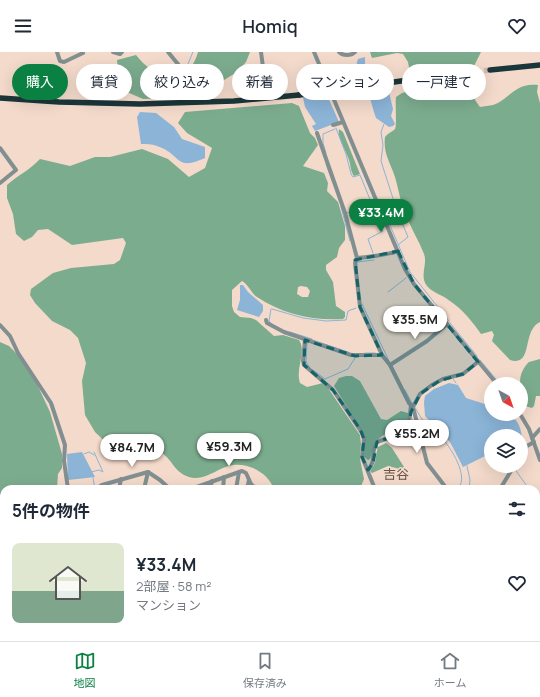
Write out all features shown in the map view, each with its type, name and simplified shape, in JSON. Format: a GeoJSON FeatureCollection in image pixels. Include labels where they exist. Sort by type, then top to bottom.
{"type":"FeatureCollection","features":[{"type":"Feature","properties":{"kind":"highway"},"geometry":{"type":"LineString","coordinates":[[490,70],[540,65]]}},
{"type":"Feature","properties":{"kind":"highway"},"geometry":{"type":"LineString","coordinates":[[288,96],[402,81]]}},
{"type":"Feature","properties":{"kind":"highway"},"geometry":{"type":"LineString","coordinates":[[0,98],[59,102],[140,104],[242,100]]}},
{"type":"Feature","properties":{"kind":"street"},"geometry":{"type":"LineString","coordinates":[[57,52],[60,61],[64,62],[83,53],[82,52]]}},
{"type":"Feature","properties":{"kind":"street"},"geometry":{"type":"LineString","coordinates":[[113,52],[120,54],[122,52]]}},
{"type":"Feature","properties":{"kind":"street"},"geometry":{"type":"LineString","coordinates":[[168,52],[178,64]]}},
{"type":"Feature","properties":{"kind":"street"},"geometry":{"type":"LineString","coordinates":[[261,52],[263,64]]}},
{"type":"Feature","properties":{"kind":"street"},"geometry":{"type":"LineString","coordinates":[[314,52],[398,251],[414,284],[491,377]]}},
{"type":"Feature","properties":{"kind":"street"},"geometry":{"type":"LineString","coordinates":[[339,52],[349,55],[355,52]]}},
{"type":"Feature","properties":{"kind":"street"},"geometry":{"type":"LineString","coordinates":[[333,125],[343,122]]}},
{"type":"Feature","properties":{"kind":"street"},"geometry":{"type":"LineString","coordinates":[[317,133],[345,213],[357,258],[355,263],[360,307],[382,355],[390,365],[412,406],[427,463],[444,485]]}},
{"type":"Feature","properties":{"kind":"street"},"geometry":{"type":"LineString","coordinates":[[0,148],[16,170],[0,183]]}},
{"type":"Feature","properties":{"kind":"street"},"geometry":{"type":"LineString","coordinates":[[357,258],[375,255],[386,256],[398,251]]}},
{"type":"Feature","properties":{"kind":"street"},"geometry":{"type":"LineString","coordinates":[[266,320],[267,323],[284,332],[355,356],[382,355]]}},
{"type":"Feature","properties":{"kind":"street"},"geometry":{"type":"LineString","coordinates":[[390,365],[428,341],[447,324]]}},
{"type":"Feature","properties":{"kind":"street"},"geometry":{"type":"LineString","coordinates":[[0,325],[10,336],[18,353],[51,403],[65,445],[64,461],[67,485]]}},
{"type":"Feature","properties":{"kind":"street"},"geometry":{"type":"LineString","coordinates":[[305,340],[304,365],[333,390],[360,429],[364,439],[362,456],[374,485]]}},
{"type":"Feature","properties":{"kind":"street"},"geometry":{"type":"LineString","coordinates":[[368,470],[373,463],[374,450],[377,442],[397,435],[409,424],[412,406],[420,394],[427,388],[443,379],[463,374],[478,362]]}},
{"type":"Feature","properties":{"kind":"street"},"geometry":{"type":"LineString","coordinates":[[524,421],[533,440],[540,460]]}},
{"type":"Feature","properties":{"kind":"street"},"geometry":{"type":"LineString","coordinates":[[528,445],[540,429]]}},
{"type":"Feature","properties":{"kind":"street"},"geometry":{"type":"LineString","coordinates":[[103,485],[148,472]]}},
{"type":"Feature","properties":{"kind":"street"},"geometry":{"type":"LineString","coordinates":[[145,485],[148,472]]}},
{"type":"Feature","properties":{"kind":"street"},"geometry":{"type":"LineString","coordinates":[[148,472],[165,485]]}},
{"type":"Feature","properties":{"kind":"street"},"geometry":{"type":"LineString","coordinates":[[237,485],[239,472]]}},
{"type":"Feature","properties":{"kind":"street"},"geometry":{"type":"LineString","coordinates":[[202,485],[239,472],[246,473],[253,485]]}},
{"type":"Feature","properties":{"kind":"street"},"geometry":{"type":"LineString","coordinates":[[502,485],[510,473]]}},
{"type":"Feature","properties":{"kind":"street"},"geometry":{"type":"LineString","coordinates":[[223,485],[224,477]]}},
{"type":"Feature","properties":{"kind":"street"},"geometry":{"type":"LineString","coordinates":[[120,485],[121,479]]}},
{"type":"Feature","properties":{"kind":"street"},"geometry":{"type":"LineString","coordinates":[[248,485],[249,480]]}},
{"type":"Feature","properties":{"kind":"street"},"geometry":{"type":"LineString","coordinates":[[211,485],[212,481]]}},
{"type":"Feature","properties":{"kind":"highlighted area"},"geometry":{"type":"Polygon","coordinates":[[[398,251],[414,284],[478,362],[463,374],[439,381],[420,394],[411,412],[409,424],[397,435],[377,442],[373,463],[368,470],[362,457],[364,439],[360,429],[333,390],[304,365],[305,340],[355,356],[382,355],[360,307],[355,260],[398,251]]]}},
{"type":"Feature","properties":{"kind":"green space"},"geometry":{"type":"Polygon","coordinates":[[[198,52],[250,52],[244,64],[232,64],[232,75],[224,80],[224,64],[193,64],[198,52]]]}},
{"type":"Feature","properties":{"kind":"green space"},"geometry":{"type":"Polygon","coordinates":[[[370,52],[481,52],[475,64],[408,64],[403,54],[397,53],[372,58],[370,52]]]}},
{"type":"Feature","properties":{"kind":"green space"},"geometry":{"type":"Polygon","coordinates":[[[136,55],[145,64],[140,64],[140,98],[132,94],[132,64],[117,64],[117,60],[136,55]]]}},
{"type":"Feature","properties":{"kind":"green space"},"geometry":{"type":"Polygon","coordinates":[[[538,85],[537,92],[540,103],[540,322],[534,327],[531,333],[525,353],[522,358],[517,361],[510,360],[492,341],[494,335],[492,331],[481,334],[471,320],[459,308],[429,288],[425,282],[424,254],[405,213],[385,148],[385,137],[396,127],[396,97],[402,93],[402,100],[475,100],[480,107],[493,105],[499,102],[518,88],[538,85]]]}},
{"type":"Feature","properties":{"kind":"green space"},"geometry":{"type":"Polygon","coordinates":[[[292,103],[299,106],[310,133],[315,138],[318,145],[303,166],[324,173],[328,183],[327,191],[338,202],[345,226],[345,240],[339,248],[337,257],[326,265],[326,270],[333,282],[336,306],[345,312],[345,317],[343,319],[320,319],[287,312],[257,297],[242,281],[232,290],[232,306],[234,312],[240,317],[256,320],[274,336],[283,335],[299,340],[302,350],[299,372],[300,383],[307,387],[323,383],[326,385],[360,435],[360,459],[364,479],[362,485],[272,485],[258,470],[252,467],[239,465],[227,466],[201,478],[189,477],[181,473],[164,455],[152,447],[138,445],[113,449],[95,432],[85,415],[82,381],[86,363],[78,338],[70,330],[52,321],[35,303],[30,295],[31,289],[53,273],[71,268],[114,264],[120,260],[126,243],[123,238],[72,245],[48,229],[38,230],[32,237],[24,241],[16,234],[13,214],[7,198],[7,185],[40,159],[70,166],[95,157],[110,157],[142,149],[168,159],[189,177],[205,168],[212,148],[187,133],[178,123],[185,112],[292,103]],[[301,286],[298,287],[297,294],[302,297],[308,297],[310,291],[307,287],[301,286]]]}},
{"type":"Feature","properties":{"kind":"green space"},"geometry":{"type":"Polygon","coordinates":[[[339,129],[343,132],[360,174],[354,176],[351,170],[349,160],[339,137],[339,129]]]}},
{"type":"Feature","properties":{"kind":"green space"},"geometry":{"type":"Polygon","coordinates":[[[0,342],[9,346],[17,354],[36,382],[50,412],[62,454],[62,468],[58,474],[57,485],[0,485],[0,342]]]}},
{"type":"Feature","properties":{"kind":"green space"},"geometry":{"type":"Polygon","coordinates":[[[540,359],[540,396],[536,396],[534,406],[532,408],[528,407],[528,377],[521,377],[524,368],[529,362],[540,359]]]}},
{"type":"Feature","properties":{"kind":"green space"},"geometry":{"type":"Polygon","coordinates":[[[352,376],[360,381],[381,419],[387,420],[401,411],[408,413],[409,415],[407,424],[403,421],[398,423],[375,442],[370,459],[368,460],[364,457],[365,436],[334,386],[339,378],[352,376]]]}},
{"type":"Feature","properties":{"kind":"green space"},"geometry":{"type":"Polygon","coordinates":[[[412,418],[419,438],[417,440],[410,439],[405,433],[411,424],[412,418]]]}},
{"type":"Feature","properties":{"kind":"green space"},"geometry":{"type":"Polygon","coordinates":[[[386,443],[392,448],[404,467],[400,469],[388,466],[372,473],[370,471],[375,463],[378,447],[386,443]]]}},
{"type":"Feature","properties":{"kind":"water"},"geometry":{"type":"Polygon","coordinates":[[[365,57],[365,64],[357,64],[358,59],[365,57]]]}},
{"type":"Feature","properties":{"kind":"water"},"geometry":{"type":"Polygon","coordinates":[[[304,100],[329,100],[339,122],[315,131],[312,126],[316,124],[305,107],[304,100]]]}},
{"type":"Feature","properties":{"kind":"water"},"geometry":{"type":"Polygon","coordinates":[[[370,100],[391,100],[393,109],[391,116],[395,124],[389,127],[376,118],[370,100]]]}},
{"type":"Feature","properties":{"kind":"water"},"geometry":{"type":"Polygon","coordinates":[[[140,112],[156,113],[174,127],[182,139],[205,147],[205,158],[195,162],[183,162],[165,149],[153,145],[141,144],[137,117],[140,112]]]}},
{"type":"Feature","properties":{"kind":"water"},"geometry":{"type":"Polygon","coordinates":[[[240,285],[243,285],[248,292],[263,305],[263,311],[259,317],[237,310],[240,300],[240,285]]]}},
{"type":"Feature","properties":{"kind":"water"},"geometry":{"type":"Polygon","coordinates":[[[449,383],[458,385],[466,398],[484,404],[484,421],[516,421],[521,429],[484,429],[484,456],[463,467],[450,442],[425,416],[425,396],[434,389],[449,383]]]}},
{"type":"Feature","properties":{"kind":"water"},"geometry":{"type":"Polygon","coordinates":[[[82,452],[95,477],[68,480],[67,454],[82,452]]]}},
{"type":"Feature","properties":{"kind":"waterway"},"geometry":{"type":"LineString","coordinates":[[188,64],[193,52]]}},
{"type":"Feature","properties":{"kind":"waterway"},"geometry":{"type":"LineString","coordinates":[[384,124],[381,132],[383,145],[381,161],[397,211],[408,237],[398,245]]}},
{"type":"Feature","properties":{"kind":"waterway"},"geometry":{"type":"LineString","coordinates":[[336,128],[346,154],[351,174],[353,177],[360,175],[383,231],[368,239],[373,253]]}},
{"type":"Feature","properties":{"kind":"waterway"},"geometry":{"type":"LineString","coordinates":[[326,153],[323,143],[323,134],[335,129]]}},
{"type":"Feature","properties":{"kind":"waterway"},"geometry":{"type":"LineString","coordinates":[[326,164],[333,183]]}},
{"type":"Feature","properties":{"kind":"waterway"},"geometry":{"type":"LineString","coordinates":[[380,202],[410,272],[449,321]]}},
{"type":"Feature","properties":{"kind":"waterway"},"geometry":{"type":"LineString","coordinates":[[347,213],[372,203]]}},
{"type":"Feature","properties":{"kind":"waterway"},"geometry":{"type":"LineString","coordinates":[[341,207],[350,241]]}},
{"type":"Feature","properties":{"kind":"waterway"},"geometry":{"type":"LineString","coordinates":[[357,265],[357,262],[374,260]]}},
{"type":"Feature","properties":{"kind":"waterway"},"geometry":{"type":"LineString","coordinates":[[388,292],[406,278]]}},
{"type":"Feature","properties":{"kind":"waterway"},"geometry":{"type":"LineString","coordinates":[[362,304],[389,361]]}},
{"type":"Feature","properties":{"kind":"waterway"},"geometry":{"type":"LineString","coordinates":[[272,309],[303,318],[326,321],[346,320],[348,311],[356,308]]}},
{"type":"Feature","properties":{"kind":"waterway"},"geometry":{"type":"LineString","coordinates":[[271,309],[269,321],[271,323]]}},
{"type":"Feature","properties":{"kind":"waterway"},"geometry":{"type":"LineString","coordinates":[[450,323],[477,356]]}},
{"type":"Feature","properties":{"kind":"waterway"},"geometry":{"type":"LineString","coordinates":[[290,332],[312,339]]}},
{"type":"Feature","properties":{"kind":"waterway"},"geometry":{"type":"LineString","coordinates":[[307,343],[306,362],[310,368]]}},
{"type":"Feature","properties":{"kind":"waterway"},"geometry":{"type":"LineString","coordinates":[[324,344],[348,352]]}},
{"type":"Feature","properties":{"kind":"waterway"},"geometry":{"type":"LineString","coordinates":[[365,353],[375,353]]}},
{"type":"Feature","properties":{"kind":"waterway"},"geometry":{"type":"LineString","coordinates":[[325,379],[348,369],[355,358]]}},
{"type":"Feature","properties":{"kind":"waterway"},"geometry":{"type":"LineString","coordinates":[[480,360],[494,377]]}},
{"type":"Feature","properties":{"kind":"waterway"},"geometry":{"type":"LineString","coordinates":[[313,370],[325,379]]}},
{"type":"Feature","properties":{"kind":"waterway"},"geometry":{"type":"LineString","coordinates":[[453,379],[456,383]]}},
{"type":"Feature","properties":{"kind":"waterway"},"geometry":{"type":"LineString","coordinates":[[405,390],[412,403]]}},
{"type":"Feature","properties":{"kind":"waterway"},"geometry":{"type":"LineString","coordinates":[[416,409],[422,419],[445,442],[456,458],[461,473],[461,485]]}},
{"type":"Feature","properties":{"kind":"waterway"},"geometry":{"type":"LineString","coordinates":[[84,454],[89,452],[94,455]]}},
{"type":"Feature","properties":{"kind":"waterway"},"geometry":{"type":"LineString","coordinates":[[91,472],[99,470],[103,472],[94,452]]}},
{"type":"Feature","properties":{"kind":"waterway"},"geometry":{"type":"LineString","coordinates":[[467,466],[469,485]]}},
{"type":"Feature","properties":{"kind":"waterway"},"geometry":{"type":"LineString","coordinates":[[518,473],[526,485]]}},
{"type":"Feature","properties":{"kind":"waterway"},"geometry":{"type":"LineString","coordinates":[[93,478],[94,485]]}},
{"type":"Feature","properties":{"kind":"tunnel"},"geometry":{"type":"LineString","coordinates":[[486,70],[490,70]]}},
{"type":"Feature","properties":{"kind":"district","name":"吉谷"},"geometry":{"type":"Point","coordinates":[396,474]}}]}
